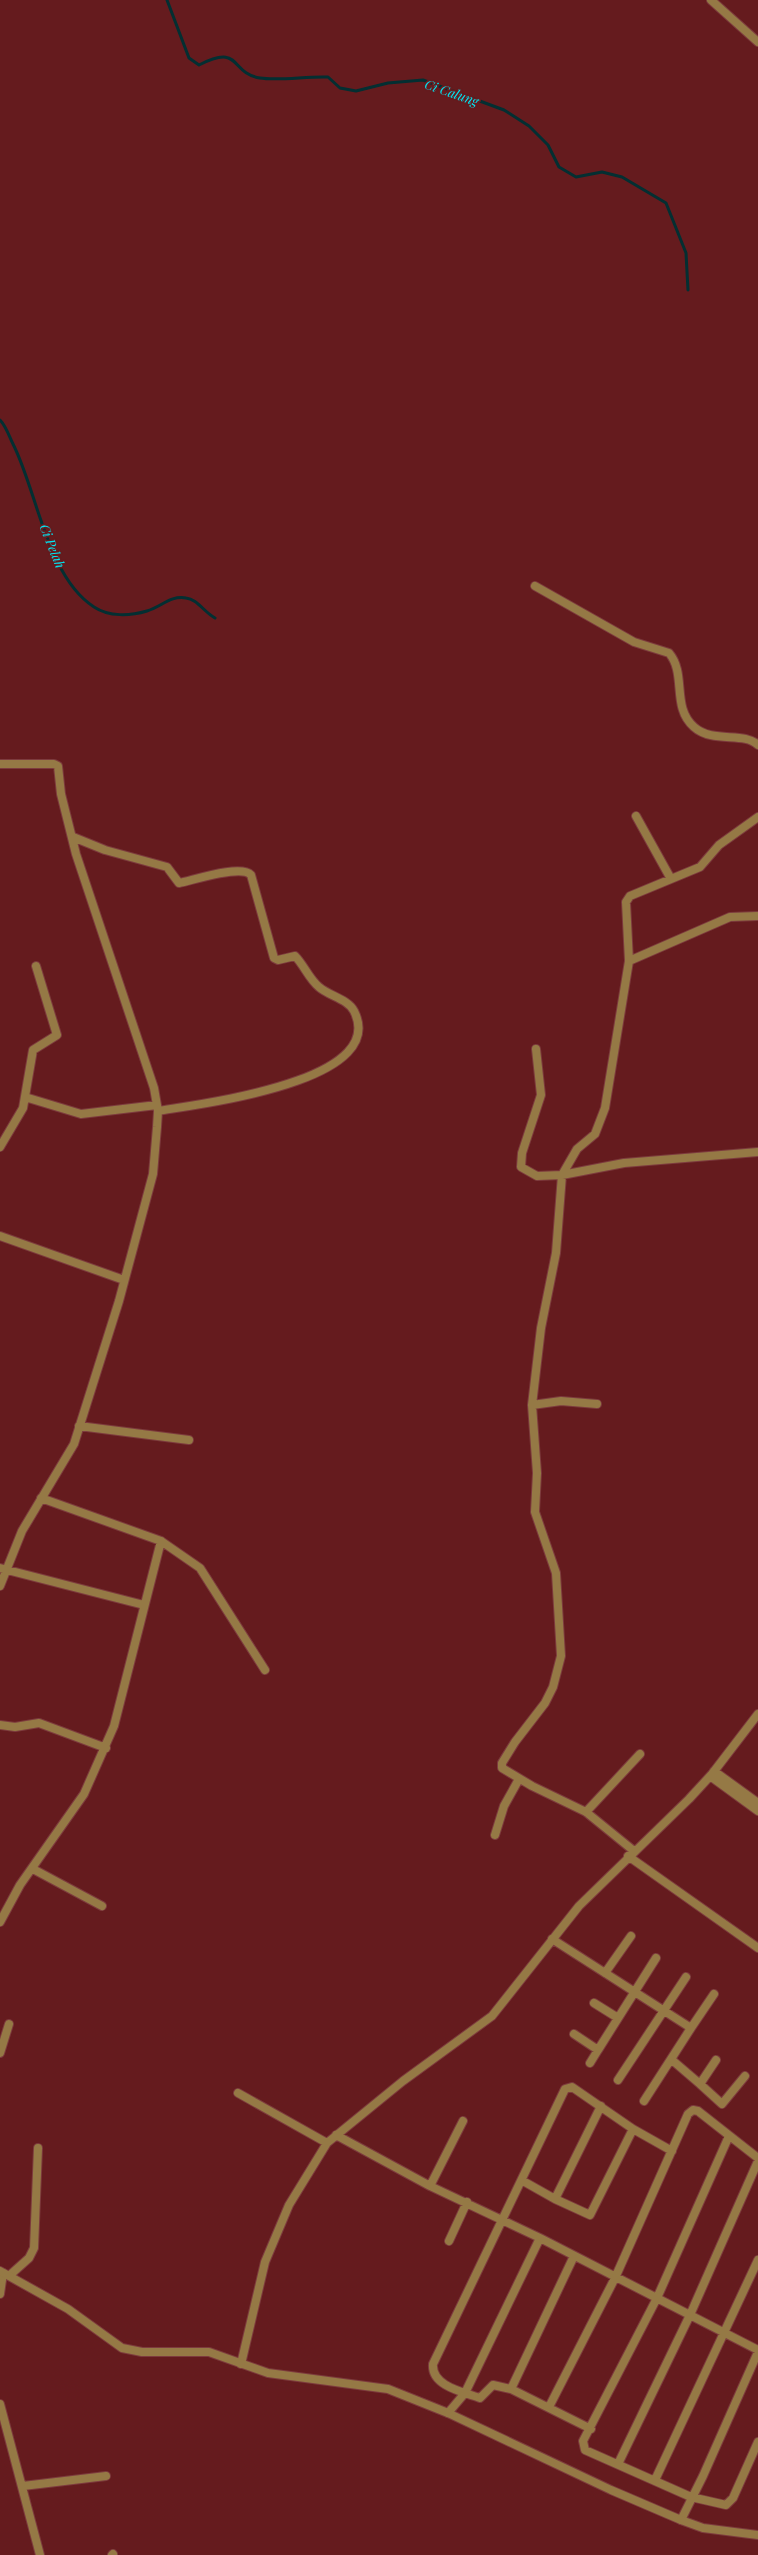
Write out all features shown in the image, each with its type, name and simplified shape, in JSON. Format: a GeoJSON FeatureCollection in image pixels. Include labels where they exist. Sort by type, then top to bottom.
{"type":"FeatureCollection","features":[{"type":"Feature","properties":{"kind":"street"},"geometry":{"type":"LineString","coordinates":[[711,0],[758,42]]}},
{"type":"Feature","properties":{"kind":"street"},"geometry":{"type":"LineString","coordinates":[[534,586],[634,642],[669,653],[676,668],[681,707],[695,728],[707,735],[750,740],[758,745]]}},
{"type":"Feature","properties":{"kind":"street"},"geometry":{"type":"LineString","coordinates":[[0,764],[57,764],[61,794],[74,837],[76,854],[142,1049],[157,1108],[153,1174],[124,1280],[71,1452],[41,1498],[22,1531],[3,1570],[0,1586]]}},
{"type":"Feature","properties":{"kind":"street"},"geometry":{"type":"LineString","coordinates":[[636,816],[671,879]]}},
{"type":"Feature","properties":{"kind":"street"},"geometry":{"type":"LineString","coordinates":[[758,817],[719,845],[700,866],[630,896],[626,902],[629,961],[602,1119],[595,1134],[577,1149],[562,1175],[556,1252],[541,1328],[532,1405],[536,1473],[535,1512],[556,1574],[562,1643],[559,1670],[545,1703],[515,1742],[502,1763],[505,1772],[586,1812],[631,1853],[758,1948]]}},
{"type":"Feature","properties":{"kind":"street"},"geometry":{"type":"LineString","coordinates":[[25,1097],[81,1114],[157,1108],[250,1094],[315,1075],[336,1061],[355,1044],[358,1032],[355,1014],[351,1006],[319,988],[295,956],[278,960],[274,958],[251,875],[248,872],[238,870],[179,884],[167,867],[105,850],[74,837]]}},
{"type":"Feature","properties":{"kind":"street"},"geometry":{"type":"LineString","coordinates":[[629,961],[730,917],[758,916]]}},
{"type":"Feature","properties":{"kind":"street"},"geometry":{"type":"LineString","coordinates":[[0,1147],[23,1108],[33,1050],[57,1035],[36,966]]}},
{"type":"Feature","properties":{"kind":"street"},"geometry":{"type":"LineString","coordinates":[[536,1049],[541,1095],[523,1150],[521,1167],[536,1176],[562,1175],[624,1163],[758,1152]]}},
{"type":"Feature","properties":{"kind":"street"},"geometry":{"type":"LineString","coordinates":[[0,1236],[124,1280]]}},
{"type":"Feature","properties":{"kind":"street"},"geometry":{"type":"LineString","coordinates":[[532,1405],[561,1401],[597,1404]]}},
{"type":"Feature","properties":{"kind":"street"},"geometry":{"type":"LineString","coordinates":[[79,1426],[189,1440]]}},
{"type":"Feature","properties":{"kind":"street"},"geometry":{"type":"LineString","coordinates":[[41,1498],[161,1541],[200,1568],[266,1670]]}},
{"type":"Feature","properties":{"kind":"street"},"geometry":{"type":"LineString","coordinates":[[0,1922],[20,1884],[33,1869],[84,1794],[106,1748],[114,1726],[161,1541]]}},
{"type":"Feature","properties":{"kind":"street"},"geometry":{"type":"LineString","coordinates":[[3,1570],[144,1605]]}},
{"type":"Feature","properties":{"kind":"street"},"geometry":{"type":"LineString","coordinates":[[241,2364],[265,2262],[289,2204],[327,2143],[370,2110],[403,2081],[492,2016],[552,1939],[593,1890],[712,1773],[758,1714]]}},
{"type":"Feature","properties":{"kind":"street"},"geometry":{"type":"LineString","coordinates":[[0,1725],[15,1727],[39,1723],[106,1748]]}},
{"type":"Feature","properties":{"kind":"street"},"geometry":{"type":"LineString","coordinates":[[586,1812],[640,1754]]}},
{"type":"Feature","properties":{"kind":"street"},"geometry":{"type":"LineString","coordinates":[[712,1773],[758,1803]]}},
{"type":"Feature","properties":{"kind":"street"},"geometry":{"type":"LineString","coordinates":[[712,1773],[758,1811]]}},
{"type":"Feature","properties":{"kind":"street"},"geometry":{"type":"LineString","coordinates":[[495,1834],[504,1806],[519,1778]]}},
{"type":"Feature","properties":{"kind":"street"},"geometry":{"type":"LineString","coordinates":[[33,1869],[102,1906]]}},
{"type":"Feature","properties":{"kind":"street"},"geometry":{"type":"LineString","coordinates":[[605,1973],[632,1936]]}},
{"type":"Feature","properties":{"kind":"street"},"geometry":{"type":"LineString","coordinates":[[552,1939],[691,2028]]}},
{"type":"Feature","properties":{"kind":"street"},"geometry":{"type":"LineString","coordinates":[[590,2063],[656,1958]]}},
{"type":"Feature","properties":{"kind":"street"},"geometry":{"type":"LineString","coordinates":[[618,2080],[686,1977]]}},
{"type":"Feature","properties":{"kind":"street"},"geometry":{"type":"LineString","coordinates":[[644,2101],[714,1994]]}},
{"type":"Feature","properties":{"kind":"street"},"geometry":{"type":"LineString","coordinates":[[594,2003],[618,2018]]}},
{"type":"Feature","properties":{"kind":"street"},"geometry":{"type":"LineString","coordinates":[[0,2054],[9,2024]]}},
{"type":"Feature","properties":{"kind":"street"},"geometry":{"type":"LineString","coordinates":[[574,2034],[598,2050]]}},
{"type":"Feature","properties":{"kind":"street"},"geometry":{"type":"LineString","coordinates":[[672,2060],[722,2104],[745,2076]]}},
{"type":"Feature","properties":{"kind":"street"},"geometry":{"type":"LineString","coordinates":[[700,2084],[716,2060]]}},
{"type":"Feature","properties":{"kind":"street"},"geometry":{"type":"LineString","coordinates":[[591,2429],[511,2389],[496,2384],[480,2398],[440,2383],[432,2370],[433,2364],[523,2181],[565,2089],[572,2087],[633,2129],[672,2151]]}},
{"type":"Feature","properties":{"kind":"street"},"geometry":{"type":"LineString","coordinates":[[238,2093],[327,2143]]}},
{"type":"Feature","properties":{"kind":"street"},"geometry":{"type":"LineString","coordinates":[[555,2199],[601,2106]]}},
{"type":"Feature","properties":{"kind":"street"},"geometry":{"type":"LineString","coordinates":[[549,2407],[615,2278],[688,2114],[693,2110],[698,2111],[758,2158]]}},
{"type":"Feature","properties":{"kind":"street"},"geometry":{"type":"LineString","coordinates":[[430,2186],[462,2121]]}},
{"type":"Feature","properties":{"kind":"street"},"geometry":{"type":"LineString","coordinates":[[523,2181],[555,2199],[590,2215],[633,2129]]}},
{"type":"Feature","properties":{"kind":"street"},"geometry":{"type":"LineString","coordinates":[[336,2135],[430,2186],[467,2202],[540,2238],[615,2278],[724,2331],[758,2351],[703,2476],[691,2497],[681,2520]]}},
{"type":"Feature","properties":{"kind":"street"},"geometry":{"type":"LineString","coordinates":[[729,2136],[657,2298],[591,2429],[583,2441],[585,2450],[691,2497],[720,2504],[730,2502],[758,2442]]}},
{"type":"Feature","properties":{"kind":"street"},"geometry":{"type":"LineString","coordinates":[[0,2294],[4,2273],[29,2258],[34,2248],[38,2148]]}},
{"type":"Feature","properties":{"kind":"street"},"geometry":{"type":"LineString","coordinates":[[618,2464],[690,2315],[758,2161]]}},
{"type":"Feature","properties":{"kind":"street"},"geometry":{"type":"LineString","coordinates":[[449,2241],[467,2202]]}},
{"type":"Feature","properties":{"kind":"street"},"geometry":{"type":"LineString","coordinates":[[448,2413],[465,2393],[540,2238]]}},
{"type":"Feature","properties":{"kind":"street"},"geometry":{"type":"LineString","coordinates":[[511,2389],[574,2256]]}},
{"type":"Feature","properties":{"kind":"street"},"geometry":{"type":"LineString","coordinates":[[655,2480],[758,2260]]}},
{"type":"Feature","properties":{"kind":"street"},"geometry":{"type":"LineString","coordinates":[[4,2273],[68,2309],[122,2348],[142,2352],[209,2352],[273,2374],[384,2388],[448,2413],[611,2490],[681,2520],[703,2528],[758,2535]]}},
{"type":"Feature","properties":{"kind":"street"},"geometry":{"type":"LineString","coordinates":[[0,2404],[23,2486],[40,2555]]}},
{"type":"Feature","properties":{"kind":"street"},"geometry":{"type":"LineString","coordinates":[[23,2486],[106,2476]]}},
{"type":"Feature","properties":{"kind":"waterway","name":"Ci Calung"},"geometry":{"type":"LineString","coordinates":[[167,0],[189,58],[199,65],[213,59],[222,57],[229,58],[234,61],[243,71],[260,78],[275,79],[328,77],[340,88],[356,91],[388,83],[423,80],[504,110],[529,126],[548,145],[559,167],[576,177],[602,172],[622,177],[666,203],[686,253],[688,290]]}},
{"type":"Feature","properties":{"kind":"waterway","name":"Ci Pelah"},"geometry":{"type":"LineString","coordinates":[[0,420],[7,431],[21,463],[54,555],[65,575],[78,593],[94,607],[106,613],[120,615],[140,613],[176,598],[186,598],[197,603],[215,618]]}}]}
